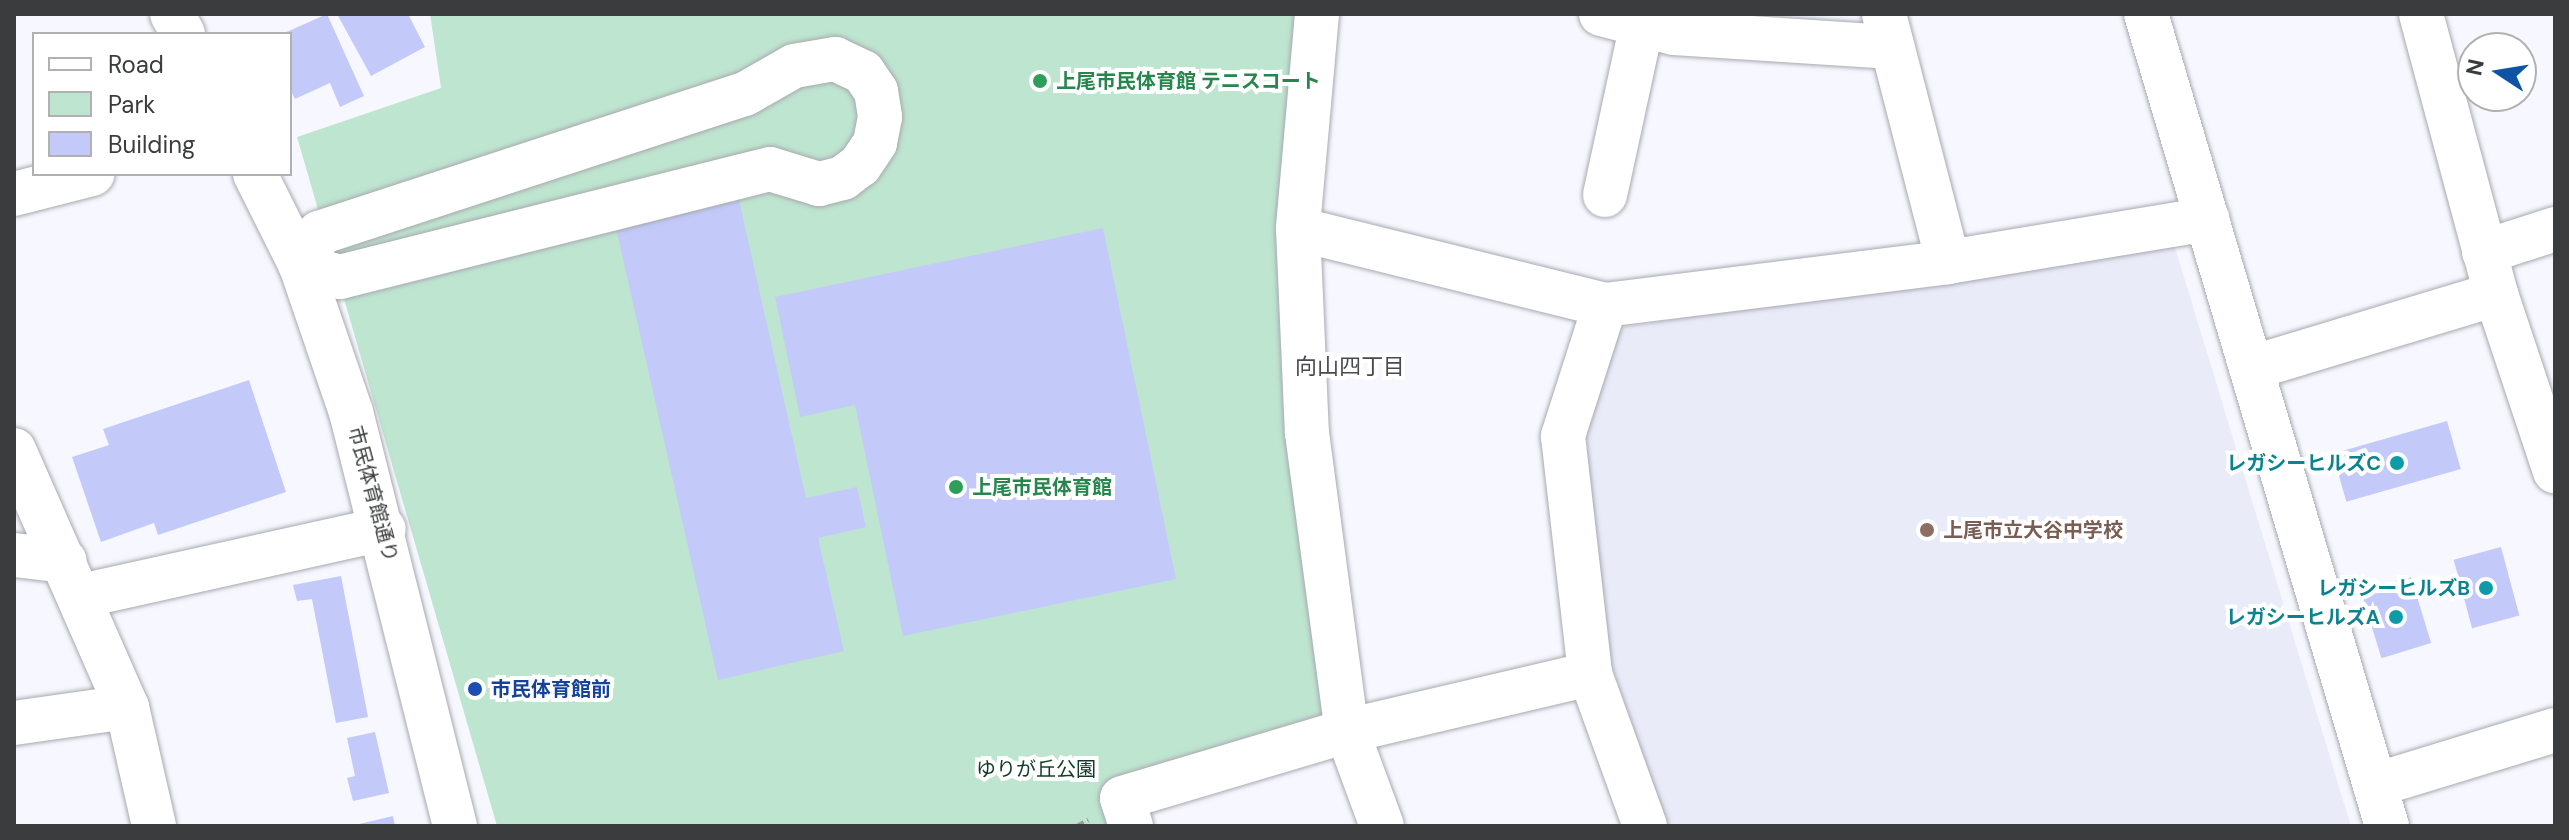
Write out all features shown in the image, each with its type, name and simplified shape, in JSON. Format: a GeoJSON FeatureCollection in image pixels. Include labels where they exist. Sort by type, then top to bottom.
{"type":"FeatureCollection","features":[{"type":"Feature","properties":{"kind":"street"},"geometry":{"type":"LineString","coordinates":[[172,14],[182,32]]}},
{"type":"Feature","properties":{"kind":"street"},"geometry":{"type":"LineString","coordinates":[[1317,14],[1298,229],[1307,433],[1347,731],[1382,826]]}},
{"type":"Feature","properties":{"kind":"street"},"geometry":{"type":"LineString","coordinates":[[2146,14],[2387,826]]}},
{"type":"Feature","properties":{"kind":"street"},"geometry":{"type":"LineString","coordinates":[[2421,14],[2496,294],[2555,471]]}},
{"type":"Feature","properties":{"kind":"street"},"geometry":{"type":"LineString","coordinates":[[1605,195],[1622,19],[1674,33],[1888,31],[1948,262]]}},
{"type":"Feature","properties":{"kind":"street"},"geometry":{"type":"LineString","coordinates":[[835,59],[863,72],[876,91],[880,117],[875,143],[860,165],[843,178],[819,184],[770,169],[340,277],[301,266],[319,233],[745,94],[794,66],[835,59]]}},
{"type":"Feature","properties":{"kind":"street"},"geometry":{"type":"LineString","coordinates":[[14,194],[84,176]]}},
{"type":"Feature","properties":{"kind":"street","name":"市民体育館通り"},"geometry":{"type":"LineString","coordinates":[[256,176],[301,266],[384,529],[455,826]]}},
{"type":"Feature","properties":{"kind":"street"},"geometry":{"type":"LineString","coordinates":[[1298,229],[1605,305],[1948,262],[2207,219]]}},
{"type":"Feature","properties":{"kind":"street"},"geometry":{"type":"LineString","coordinates":[[2484,252],[2555,229]]}},
{"type":"Feature","properties":{"kind":"street"},"geometry":{"type":"LineString","coordinates":[[2251,368],[2496,294]]}},
{"type":"Feature","properties":{"kind":"street"},"geometry":{"type":"LineString","coordinates":[[1605,305],[1563,436],[1590,674],[1645,826]]}},
{"type":"Feature","properties":{"kind":"street"},"geometry":{"type":"LineString","coordinates":[[14,450],[73,578],[127,707],[154,826]]}},
{"type":"Feature","properties":{"kind":"street"},"geometry":{"type":"LineString","coordinates":[[14,555],[73,578],[384,529]]}},
{"type":"Feature","properties":{"kind":"street"},"geometry":{"type":"LineString","coordinates":[[1131,826],[1122,798],[1347,731],[1590,674]]}},
{"type":"Feature","properties":{"kind":"street"},"geometry":{"type":"LineString","coordinates":[[14,723],[127,707]]}},
{"type":"Feature","properties":{"kind":"street"},"geometry":{"type":"LineString","coordinates":[[2375,785],[2555,730]]}},
{"type":"Feature","properties":{"kind":"shaded area","name":"上尾市立大谷中学校"},"geometry":{"type":"Polygon","coordinates":[[[2174,244],[2351,826],[1668,826],[1597,625],[1587,435],[1611,339],[1625,327],[2174,244]]]}},
{"type":"Feature","properties":{"kind":"green space","name":"ゆりが丘公園"},"geometry":{"type":"Polygon","coordinates":[[[430,14],[1298,14],[1330,716],[1114,826],[497,826],[297,137],[441,88],[430,14]]]}},
{"type":"Feature","properties":{"kind":"building"},"geometry":{"type":"Polygon","coordinates":[[[327,14],[364,96],[340,107],[330,83],[295,99],[292,93],[292,32],[286,32],[327,14]]]}},
{"type":"Feature","properties":{"kind":"building"},"geometry":{"type":"Polygon","coordinates":[[[337,14],[408,14],[425,47],[371,76],[337,14]]]}},
{"type":"Feature","properties":{"kind":"building"},"geometry":{"type":"Polygon","coordinates":[[[739,200],[806,498],[857,487],[866,527],[818,538],[844,651],[718,680],[616,228],[739,200]]]}},
{"type":"Feature","properties":{"kind":"building"},"geometry":{"type":"Polygon","coordinates":[[[1103,228],[1176,579],[903,636],[855,405],[800,417],[775,297],[1103,228]]]}},
{"type":"Feature","properties":{"kind":"building"},"geometry":{"type":"Polygon","coordinates":[[[249,380],[286,492],[158,535],[154,523],[101,542],[72,457],[109,445],[103,429],[249,380]]]}},
{"type":"Feature","properties":{"kind":"building","name":"レガシーヒルズC"},"geometry":{"type":"Polygon","coordinates":[[[2447,421],[2461,469],[2346,502],[2333,454],[2447,421]]]}},
{"type":"Feature","properties":{"kind":"building","name":"レガシーヒルズB"},"geometry":{"type":"Polygon","coordinates":[[[2501,547],[2519,616],[2472,628],[2454,560],[2501,547]]]}},
{"type":"Feature","properties":{"kind":"building"},"geometry":{"type":"Polygon","coordinates":[[[341,576],[368,717],[336,723],[312,599],[297,601],[293,585],[341,576]]]}},
{"type":"Feature","properties":{"kind":"building","name":"レガシーヒルズA"},"geometry":{"type":"Polygon","coordinates":[[[2411,577],[2431,643],[2381,658],[2361,592],[2411,577]]]}},
{"type":"Feature","properties":{"kind":"building"},"geometry":{"type":"Polygon","coordinates":[[[375,732],[389,793],[353,801],[347,778],[355,776],[347,738],[375,732]]]}},
{"type":"Feature","properties":{"kind":"building"},"geometry":{"type":"Polygon","coordinates":[[[393,816],[395,826],[355,826],[355,825],[393,816]]]}},
{"type":"Feature","properties":{"kind":"place","name":"上尾市民体育館 テニスコート"},"geometry":{"type":"Point","coordinates":[1040,81]}},
{"type":"Feature","properties":{"kind":"place","name":"レガシーヒルズC"},"geometry":{"type":"Point","coordinates":[2397,463]}},
{"type":"Feature","properties":{"kind":"place","name":"上尾市民体育館"},"geometry":{"type":"Point","coordinates":[956,487]}},
{"type":"Feature","properties":{"kind":"place","name":"上尾市立大谷中学校"},"geometry":{"type":"Point","coordinates":[1927,530]}},
{"type":"Feature","properties":{"kind":"place","name":"レガシーヒルズB"},"geometry":{"type":"Point","coordinates":[2486,588]}},
{"type":"Feature","properties":{"kind":"place","name":"レガシーヒルズA"},"geometry":{"type":"Point","coordinates":[2396,617]}},
{"type":"Feature","properties":{"kind":"place","name":"市民体育館前"},"geometry":{"type":"Point","coordinates":[475,689]}},
{"type":"Feature","properties":{"kind":"district","name":"向山四丁目"},"geometry":{"type":"Point","coordinates":[1350,367]}}]}
